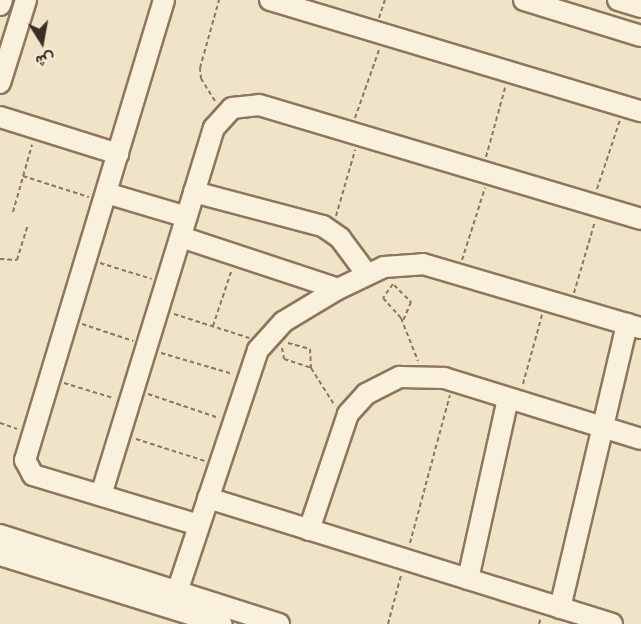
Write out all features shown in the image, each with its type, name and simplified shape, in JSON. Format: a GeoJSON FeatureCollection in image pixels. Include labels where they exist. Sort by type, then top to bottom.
{"type":"FeatureCollection","features":[{"type":"Feature","properties":{"kind":"street"},"geometry":{"type":"LineString","coordinates":[[0,5],[2,0]]}},
{"type":"Feature","properties":{"kind":"street"},"geometry":{"type":"LineString","coordinates":[[0,83],[26,0]]}},
{"type":"Feature","properties":{"kind":"street"},"geometry":{"type":"LineString","coordinates":[[164,0],[25,460],[27,468],[33,475],[199,525]]}},
{"type":"Feature","properties":{"kind":"street"},"geometry":{"type":"LineString","coordinates":[[270,0],[633,109]]}},
{"type":"Feature","properties":{"kind":"street"},"geometry":{"type":"LineString","coordinates":[[524,0],[641,36]]}},
{"type":"Feature","properties":{"kind":"street"},"geometry":{"type":"LineString","coordinates":[[618,0],[641,7]]}},
{"type":"Feature","properties":{"kind":"street"},"geometry":{"type":"LineString","coordinates":[[101,495],[214,128],[225,113],[241,105],[259,105],[641,219]]}},
{"type":"Feature","properties":{"kind":"street"},"geometry":{"type":"LineString","coordinates":[[0,117],[117,154]]}},
{"type":"Feature","properties":{"kind":"street"},"geometry":{"type":"LineString","coordinates":[[194,192],[332,231],[381,275]]}},
{"type":"Feature","properties":{"kind":"street"},"geometry":{"type":"LineString","coordinates":[[104,197],[187,217]]}},
{"type":"Feature","properties":{"kind":"street"},"geometry":{"type":"LineString","coordinates":[[181,237],[338,289]]}},
{"type":"Feature","properties":{"kind":"street"},"geometry":{"type":"LineString","coordinates":[[177,592],[248,378],[263,342],[283,322],[338,289],[423,264],[459,271],[634,326],[603,427],[560,608]]}},
{"type":"Feature","properties":{"kind":"street"},"geometry":{"type":"LineString","coordinates":[[309,530],[345,421],[356,403],[376,387],[400,377],[424,375],[454,381],[641,439]]}},
{"type":"Feature","properties":{"kind":"street"},"geometry":{"type":"LineString","coordinates":[[468,579],[513,400]]}},
{"type":"Feature","properties":{"kind":"street"},"geometry":{"type":"LineString","coordinates":[[208,498],[612,624]]}},
{"type":"Feature","properties":{"kind":"street"},"geometry":{"type":"LineString","coordinates":[[0,535],[279,624]]}},
{"type":"Feature","properties":{"kind":"street"},"geometry":{"type":"LineString","coordinates":[[0,555],[222,624]]}},
{"type":"Feature","properties":{"kind":"path"},"geometry":{"type":"LineString","coordinates":[[219,0],[200,74],[225,113]]}},
{"type":"Feature","properties":{"kind":"path"},"geometry":{"type":"LineString","coordinates":[[332,231],[355,134],[384,35]]}},
{"type":"Feature","properties":{"kind":"path"},"geometry":{"type":"LineString","coordinates":[[459,271],[509,72]]}},
{"type":"Feature","properties":{"kind":"path"},"geometry":{"type":"LineString","coordinates":[[570,306],[596,206],[633,109]]}},
{"type":"Feature","properties":{"kind":"path"},"geometry":{"type":"LineString","coordinates":[[13,212],[35,138]]}},
{"type":"Feature","properties":{"kind":"path"},"geometry":{"type":"LineString","coordinates":[[23,176],[104,197]]}},
{"type":"Feature","properties":{"kind":"path"},"geometry":{"type":"LineString","coordinates":[[0,259],[18,260],[28,225]]}},
{"type":"Feature","properties":{"kind":"path"},"geometry":{"type":"LineString","coordinates":[[213,326],[237,255]]}},
{"type":"Feature","properties":{"kind":"path"},"geometry":{"type":"LineString","coordinates":[[86,259],[166,283]]}},
{"type":"Feature","properties":{"kind":"path"},"geometry":{"type":"LineString","coordinates":[[381,275],[411,302],[403,322]]}},
{"type":"Feature","properties":{"kind":"path"},"geometry":{"type":"LineString","coordinates":[[381,275],[383,298],[403,322],[424,375]]}},
{"type":"Feature","properties":{"kind":"path"},"geometry":{"type":"LineString","coordinates":[[513,400],[547,299]]}},
{"type":"Feature","properties":{"kind":"path"},"geometry":{"type":"LineString","coordinates":[[158,308],[263,342]]}},
{"type":"Feature","properties":{"kind":"path"},"geometry":{"type":"LineString","coordinates":[[68,319],[147,347],[248,378]]}},
{"type":"Feature","properties":{"kind":"path"},"geometry":{"type":"LineString","coordinates":[[311,368],[282,358],[283,341],[308,347],[311,368],[345,421]]}},
{"type":"Feature","properties":{"kind":"path"},"geometry":{"type":"LineString","coordinates":[[50,378],[131,396],[233,423]]}},
{"type":"Feature","properties":{"kind":"path"},"geometry":{"type":"LineString","coordinates":[[388,624],[454,381]]}},
{"type":"Feature","properties":{"kind":"path"},"geometry":{"type":"LineString","coordinates":[[120,434],[219,465]]}}]}
